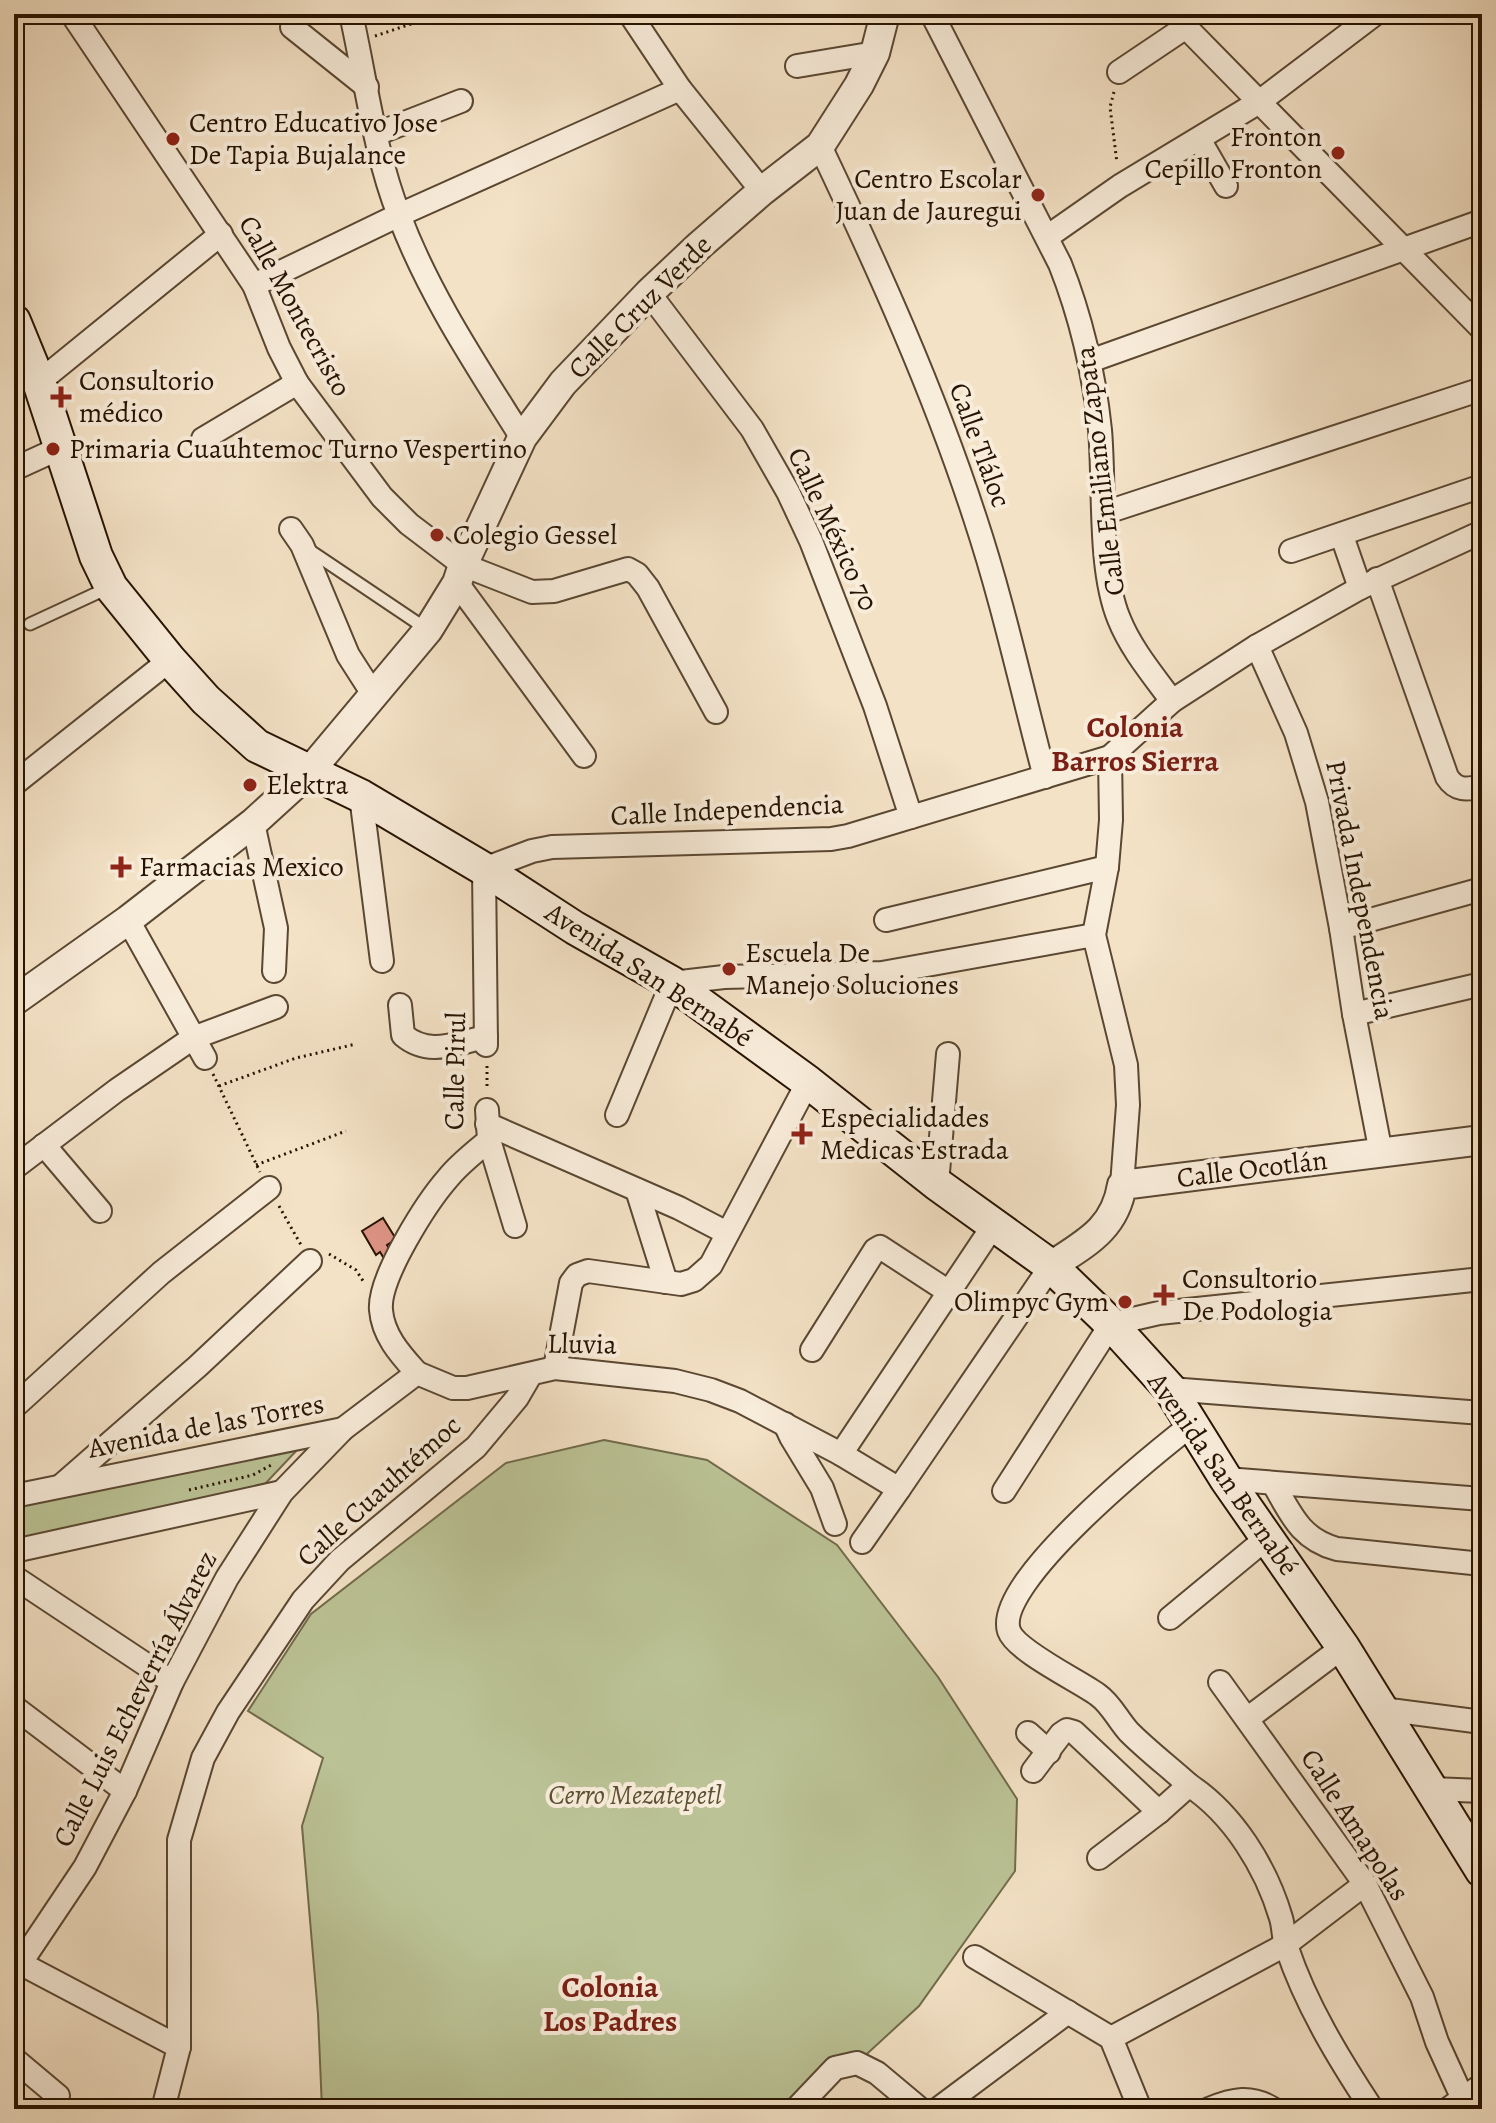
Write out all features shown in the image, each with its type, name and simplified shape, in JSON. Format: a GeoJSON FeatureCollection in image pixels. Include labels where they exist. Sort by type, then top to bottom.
{"type":"FeatureCollection","features":[{"type":"Feature","properties":{"kind":"main road","name":"Avenida San Bernabé"},"geometry":{"type":"LineString","coordinates":[[14,321],[39,382],[96,556],[111,587],[206,700],[257,746],[361,796],[484,869],[575,928],[672,983],[808,1082],[993,1226],[1051,1266],[1111,1324],[1170,1389],[1226,1479],[1343,1647],[1482,1871]]}},
{"type":"Feature","properties":{"kind":"street","name":"Calle Montecristo"},"geometry":{"type":"LineString","coordinates":[[72,14],[254,285],[279,348],[297,383],[382,497],[460,574]]}},
{"type":"Feature","properties":{"kind":"street"},"geometry":{"type":"LineString","coordinates":[[351,14],[376,134],[399,215],[451,326],[522,438]]}},
{"type":"Feature","properties":{"kind":"street"},"geometry":{"type":"LineString","coordinates":[[630,14],[680,89],[762,191]]}},
{"type":"Feature","properties":{"kind":"street","name":"Calle Cruz Verde"},"geometry":{"type":"LineString","coordinates":[[14,1001],[128,920],[253,823],[309,772],[428,630],[460,574],[522,438],[563,383],[649,293],[762,191],[820,146],[843,113],[875,53],[885,14]]}},
{"type":"Feature","properties":{"kind":"street","name":"Calle Emiliano Zapata"},"geometry":{"type":"LineString","coordinates":[[932,14],[1047,237],[1077,305],[1090,361],[1100,430],[1109,576],[1118,618],[1172,701]]}},
{"type":"Feature","properties":{"kind":"street"},"geometry":{"type":"LineString","coordinates":[[1047,237],[1120,186],[1259,102],[1375,14]]}},
{"type":"Feature","properties":{"kind":"street"},"geometry":{"type":"LineString","coordinates":[[1119,72],[1180,21],[1482,329]]}},
{"type":"Feature","properties":{"kind":"street"},"geometry":{"type":"LineString","coordinates":[[292,27],[367,87]]}},
{"type":"Feature","properties":{"kind":"street"},"geometry":{"type":"LineString","coordinates":[[797,66],[875,53]]}},
{"type":"Feature","properties":{"kind":"street"},"geometry":{"type":"LineString","coordinates":[[254,285],[399,215],[680,89]]}},
{"type":"Feature","properties":{"kind":"street"},"geometry":{"type":"LineString","coordinates":[[376,134],[461,101]]}},
{"type":"Feature","properties":{"kind":"street"},"geometry":{"type":"LineString","coordinates":[[1199,139],[1226,186]]}},
{"type":"Feature","properties":{"kind":"street","name":"Calle Tláloc"},"geometry":{"type":"LineString","coordinates":[[820,146],[899,315],[941,418],[976,520],[1045,777]]}},
{"type":"Feature","properties":{"kind":"street"},"geometry":{"type":"LineString","coordinates":[[1090,361],[1482,221]]}},
{"type":"Feature","properties":{"kind":"street"},"geometry":{"type":"LineString","coordinates":[[39,382],[221,234]]}},
{"type":"Feature","properties":{"kind":"street","name":"Calle México 70"},"geometry":{"type":"LineString","coordinates":[[649,293],[752,429],[788,492],[816,553],[875,706],[911,817]]}},
{"type":"Feature","properties":{"kind":"street"},"geometry":{"type":"LineString","coordinates":[[203,439],[297,383]]}},
{"type":"Feature","properties":{"kind":"street"},"geometry":{"type":"LineString","coordinates":[[1104,513],[1482,389]]}},
{"type":"Feature","properties":{"kind":"street"},"geometry":{"type":"LineString","coordinates":[[14,469],[60,448]]}},
{"type":"Feature","properties":{"kind":"street"},"geometry":{"type":"LineString","coordinates":[[1291,551],[1482,486]]}},
{"type":"Feature","properties":{"kind":"street"},"geometry":{"type":"LineString","coordinates":[[862,1542],[1051,1266],[1091,1240],[1115,1215],[1122,1185],[1128,1105],[1126,1065],[1094,935],[1107,867],[1111,820],[1110,757],[1172,701],[1257,646],[1368,583],[1482,532]]}},
{"type":"Feature","properties":{"kind":"street"},"geometry":{"type":"LineString","coordinates":[[1342,536],[1368,583],[1447,777],[1459,789],[1482,786]]}},
{"type":"Feature","properties":{"kind":"street"},"geometry":{"type":"LineString","coordinates":[[297,537],[337,632],[373,694]]}},
{"type":"Feature","properties":{"kind":"street"},"geometry":{"type":"LineString","coordinates":[[460,574],[492,579],[539,593],[628,569],[637,574],[648,588],[716,712]]}},
{"type":"Feature","properties":{"kind":"street"},"geometry":{"type":"LineString","coordinates":[[460,574],[584,756]]}},
{"type":"Feature","properties":{"kind":"street","name":"Privada Independencia"},"geometry":{"type":"LineString","coordinates":[[1257,646],[1296,733],[1317,802],[1381,1153]]}},
{"type":"Feature","properties":{"kind":"street"},"geometry":{"type":"LineString","coordinates":[[14,784],[170,660]]}},
{"type":"Feature","properties":{"kind":"street","name":"Calle Independencia"},"geometry":{"type":"LineString","coordinates":[[484,869],[552,847],[831,839],[866,832],[1110,757]]}},
{"type":"Feature","properties":{"kind":"street"},"geometry":{"type":"LineString","coordinates":[[361,796],[382,961]]}},
{"type":"Feature","properties":{"kind":"street"},"geometry":{"type":"LineString","coordinates":[[253,823],[276,928],[274,971]]}},
{"type":"Feature","properties":{"kind":"street"},"geometry":{"type":"LineString","coordinates":[[886,920],[1107,867]]}},
{"type":"Feature","properties":{"kind":"street","name":"Calle Pirul"},"geometry":{"type":"LineString","coordinates":[[484,869],[486,1041]]}},
{"type":"Feature","properties":{"kind":"street"},"geometry":{"type":"LineString","coordinates":[[1341,928],[1482,889]]}},
{"type":"Feature","properties":{"kind":"street"},"geometry":{"type":"LineString","coordinates":[[128,920],[205,1058]]}},
{"type":"Feature","properties":{"kind":"street"},"geometry":{"type":"LineString","coordinates":[[617,1115],[672,983],[724,977],[882,973],[1094,935]]}},
{"type":"Feature","properties":{"kind":"street"},"geometry":{"type":"LineString","coordinates":[[1354,1014],[1482,984]]}},
{"type":"Feature","properties":{"kind":"street"},"geometry":{"type":"LineString","coordinates":[[400,1005],[403,1035],[414,1045],[423,1048],[486,1041]]}},
{"type":"Feature","properties":{"kind":"street"},"geometry":{"type":"LineString","coordinates":[[14,1168],[193,1038],[276,1007]]}},
{"type":"Feature","properties":{"kind":"street"},"geometry":{"type":"LineString","coordinates":[[937,1184],[948,1054]]}},
{"type":"Feature","properties":{"kind":"street"},"geometry":{"type":"LineString","coordinates":[[555,1368],[571,1283],[577,1275],[588,1271],[681,1284],[694,1280],[711,1265],[808,1082]]}},
{"type":"Feature","properties":{"kind":"street"},"geometry":{"type":"LineString","coordinates":[[488,1124],[727,1233]]}},
{"type":"Feature","properties":{"kind":"street"},"geometry":{"type":"LineString","coordinates":[[488,1124],[515,1226]]}},
{"type":"Feature","properties":{"kind":"street","name":"Calle Pirul"},"geometry":{"type":"LineString","coordinates":[[380,1307],[394,1262],[436,1193],[488,1124]]}},
{"type":"Feature","properties":{"kind":"street","name":"Calle Ocotlán"},"geometry":{"type":"LineString","coordinates":[[1122,1185],[1482,1140]]}},
{"type":"Feature","properties":{"kind":"street"},"geometry":{"type":"LineString","coordinates":[[44,1145],[100,1211]]}},
{"type":"Feature","properties":{"kind":"street"},"geometry":{"type":"LineString","coordinates":[[14,1407],[161,1273],[269,1188]]}},
{"type":"Feature","properties":{"kind":"street"},"geometry":{"type":"LineString","coordinates":[[637,1190],[666,1282]]}},
{"type":"Feature","properties":{"kind":"street"},"geometry":{"type":"LineString","coordinates":[[841,1454],[993,1226]]}},
{"type":"Feature","properties":{"kind":"street"},"geometry":{"type":"LineString","coordinates":[[812,1350],[875,1250],[880,1247],[949,1292]]}},
{"type":"Feature","properties":{"kind":"street"},"geometry":{"type":"LineString","coordinates":[[62,1485],[198,1366],[310,1261]]}},
{"type":"Feature","properties":{"kind":"street"},"geometry":{"type":"LineString","coordinates":[[1004,1491],[1111,1324],[1159,1313],[1482,1279]]}},
{"type":"Feature","properties":{"kind":"street"},"geometry":{"type":"LineString","coordinates":[[343,1429],[417,1373],[385,1332],[380,1307]]}},
{"type":"Feature","properties":{"kind":"street","name":"Lluvia"},"geometry":{"type":"LineString","coordinates":[[417,1373],[453,1388],[467,1388],[555,1368],[675,1381],[711,1390],[785,1424],[899,1489]]}},
{"type":"Feature","properties":{"kind":"street","name":"Calle Cuauhtémoc"},"geometry":{"type":"LineString","coordinates":[[163,2109],[179,2047],[179,1840],[203,1758],[228,1712],[303,1600],[340,1560],[476,1447],[517,1398],[531,1374]]}},
{"type":"Feature","properties":{"kind":"street"},"geometry":{"type":"LineString","coordinates":[[1170,1389],[1482,1413]]}},
{"type":"Feature","properties":{"kind":"street"},"geometry":{"type":"LineString","coordinates":[[785,1424],[822,1488],[835,1524]]}},
{"type":"Feature","properties":{"kind":"street"},"geometry":{"type":"LineString","coordinates":[[1191,1425],[1091,1508],[1024,1586],[1009,1615],[1009,1631],[1014,1640],[1102,1698],[1131,1734],[1217,1808],[1255,1858],[1281,1916],[1285,1945],[1326,2033],[1372,2109]]}},
{"type":"Feature","properties":{"kind":"street","name":"Avenida de las Torres"},"geometry":{"type":"LineString","coordinates":[[14,1496],[343,1429]]}},
{"type":"Feature","properties":{"kind":"street","name":"Avenida de las Torres"},"geometry":{"type":"LineString","coordinates":[[282,1492],[343,1429]]}},
{"type":"Feature","properties":{"kind":"street"},"geometry":{"type":"LineString","coordinates":[[1226,1479],[1482,1499]]}},
{"type":"Feature","properties":{"kind":"street"},"geometry":{"type":"LineString","coordinates":[[1273,1483],[1298,1525],[1321,1545],[1482,1564]]}},
{"type":"Feature","properties":{"kind":"street"},"geometry":{"type":"LineString","coordinates":[[14,1551],[282,1492]]}},
{"type":"Feature","properties":{"kind":"street","name":"Calle Luis Echeverría Álvarez"},"geometry":{"type":"LineString","coordinates":[[16,1966],[85,1867],[125,1791],[172,1682],[227,1578],[282,1492]]}},
{"type":"Feature","properties":{"kind":"street"},"geometry":{"type":"LineString","coordinates":[[1170,1618],[1268,1537]]}},
{"type":"Feature","properties":{"kind":"street"},"geometry":{"type":"LineString","coordinates":[[14,1577],[172,1682]]}},
{"type":"Feature","properties":{"kind":"street"},"geometry":{"type":"LineString","coordinates":[[1247,1719],[1343,1647]]}},
{"type":"Feature","properties":{"kind":"street","name":"Calle Amapolas"},"geometry":{"type":"LineString","coordinates":[[1220,1682],[1365,1884],[1422,1997],[1456,2104]]}},
{"type":"Feature","properties":{"kind":"street"},"geometry":{"type":"LineString","coordinates":[[14,1707],[125,1791]]}},
{"type":"Feature","properties":{"kind":"street"},"geometry":{"type":"LineString","coordinates":[[1382,1709],[1482,1722]]}},
{"type":"Feature","properties":{"kind":"street"},"geometry":{"type":"LineString","coordinates":[[1033,1771],[1061,1734],[1067,1730],[1074,1732],[1159,1812]]}},
{"type":"Feature","properties":{"kind":"street"},"geometry":{"type":"LineString","coordinates":[[1028,1733],[1049,1752]]}},
{"type":"Feature","properties":{"kind":"street"},"geometry":{"type":"LineString","coordinates":[[1099,1858],[1189,1785]]}},
{"type":"Feature","properties":{"kind":"street"},"geometry":{"type":"LineString","coordinates":[[1432,1789],[1482,1791]]}},
{"type":"Feature","properties":{"kind":"street"},"geometry":{"type":"LineString","coordinates":[[1111,2038],[1285,1945],[1365,1884]]}},
{"type":"Feature","properties":{"kind":"street"},"geometry":{"type":"LineString","coordinates":[[975,1957],[1111,2038],[1140,2109]]}},
{"type":"Feature","properties":{"kind":"street"},"geometry":{"type":"LineString","coordinates":[[16,1966],[179,2047]]}},
{"type":"Feature","properties":{"kind":"street"},"geometry":{"type":"LineString","coordinates":[[938,2109],[1068,2012]]}},
{"type":"Feature","properties":{"kind":"street"},"geometry":{"type":"LineString","coordinates":[[14,2059],[58,2096]]}},
{"type":"Feature","properties":{"kind":"street"},"geometry":{"type":"LineString","coordinates":[[796,2109],[835,2068],[848,2063],[867,2067],[920,2109]]}},
{"type":"Feature","properties":{"kind":"street"},"geometry":{"type":"LineString","coordinates":[[1456,2104],[1482,2085]]}},
{"type":"Feature","properties":{"kind":"street"},"geometry":{"type":"LineString","coordinates":[[1217,2106],[1243,2098],[1260,2101],[1273,2109]]}},
{"type":"Feature","properties":{"kind":"lane"},"geometry":{"type":"LineString","coordinates":[[297,537],[428,630]]}},
{"type":"Feature","properties":{"kind":"lane"},"geometry":{"type":"LineString","coordinates":[[30,624],[111,587]]}},
{"type":"Feature","properties":{"kind":"path"},"geometry":{"type":"LineString","coordinates":[[358,43],[417,22]]}},
{"type":"Feature","properties":{"kind":"path"},"geometry":{"type":"LineString","coordinates":[[1119,72],[1110,107],[1120,186]]}},
{"type":"Feature","properties":{"kind":"path","name":"Calle Pirul"},"geometry":{"type":"LineString","coordinates":[[486,1041],[488,1124]]}},
{"type":"Feature","properties":{"kind":"path"},"geometry":{"type":"LineString","coordinates":[[219,1086],[296,1058],[356,1044]]}},
{"type":"Feature","properties":{"kind":"path"},"geometry":{"type":"LineString","coordinates":[[205,1058],[256,1165],[310,1261],[331,1253],[356,1270],[380,1307]]}},
{"type":"Feature","properties":{"kind":"path"},"geometry":{"type":"LineString","coordinates":[[256,1165],[346,1131]]}},
{"type":"Feature","properties":{"kind":"path"},"geometry":{"type":"LineString","coordinates":[[181,1492],[253,1475],[271,1466],[281,1456]]}},
{"type":"Feature","properties":{"kind":"green space"},"geometry":{"type":"Polygon","coordinates":[[[314,1432],[264,1485],[14,1545],[14,1505],[314,1432]]]}},
{"type":"Feature","properties":{"kind":"green space","name":"Cerro Mezatepetl"},"geometry":{"type":"Polygon","coordinates":[[[604,1440],[707,1460],[837,1545],[938,1677],[1017,1799],[1015,1871],[919,2006],[807,2109],[322,2109],[318,2014],[302,1826],[323,1758],[248,1711],[311,1614],[506,1463],[604,1440]]]}},
{"type":"Feature","properties":{"kind":"building"},"geometry":{"type":"Polygon","coordinates":[[[383,1218],[396,1239],[387,1245],[395,1258],[389,1267],[380,1252],[376,1255],[362,1231],[383,1218]]]}},
{"type":"Feature","properties":{"kind":"place","name":"Centro Educativo Jose De Tapia Bujalance"},"geometry":{"type":"Point","coordinates":[173,139]}},
{"type":"Feature","properties":{"kind":"place","name":"Fronton Cepillo Fronton"},"geometry":{"type":"Point","coordinates":[1338,153]}},
{"type":"Feature","properties":{"kind":"place","name":"Centro Escolar Juan de Jauregui"},"geometry":{"type":"Point","coordinates":[1038,195]}},
{"type":"Feature","properties":{"kind":"place","name":"Consultorio médico"},"geometry":{"type":"Point","coordinates":[61,397]}},
{"type":"Feature","properties":{"kind":"place","name":"Primaria Cuauhtemoc Turno Vespertino"},"geometry":{"type":"Point","coordinates":[53,449]}},
{"type":"Feature","properties":{"kind":"place","name":"Colegio Gessel"},"geometry":{"type":"Point","coordinates":[437,535]}},
{"type":"Feature","properties":{"kind":"place","name":"Elektra"},"geometry":{"type":"Point","coordinates":[250,785]}},
{"type":"Feature","properties":{"kind":"place","name":"Farmacias Mexico"},"geometry":{"type":"Point","coordinates":[121,867]}},
{"type":"Feature","properties":{"kind":"place","name":"Escuela De Manejo Soluciones"},"geometry":{"type":"Point","coordinates":[729,969]}},
{"type":"Feature","properties":{"kind":"place","name":"Especialidades Medicas Estrada"},"geometry":{"type":"Point","coordinates":[802,1134]}},
{"type":"Feature","properties":{"kind":"place","name":"Consultorio De Podologia"},"geometry":{"type":"Point","coordinates":[1164,1295]}},
{"type":"Feature","properties":{"kind":"place","name":"Olimpyc Gym"},"geometry":{"type":"Point","coordinates":[1125,1302]}},
{"type":"Feature","properties":{"kind":"district","name":"Colonia Barros Sierra"},"geometry":{"type":"Point","coordinates":[1135,744]}},
{"type":"Feature","properties":{"kind":"district","name":"Colonia Los Padres"},"geometry":{"type":"Point","coordinates":[610,2004]}}]}
